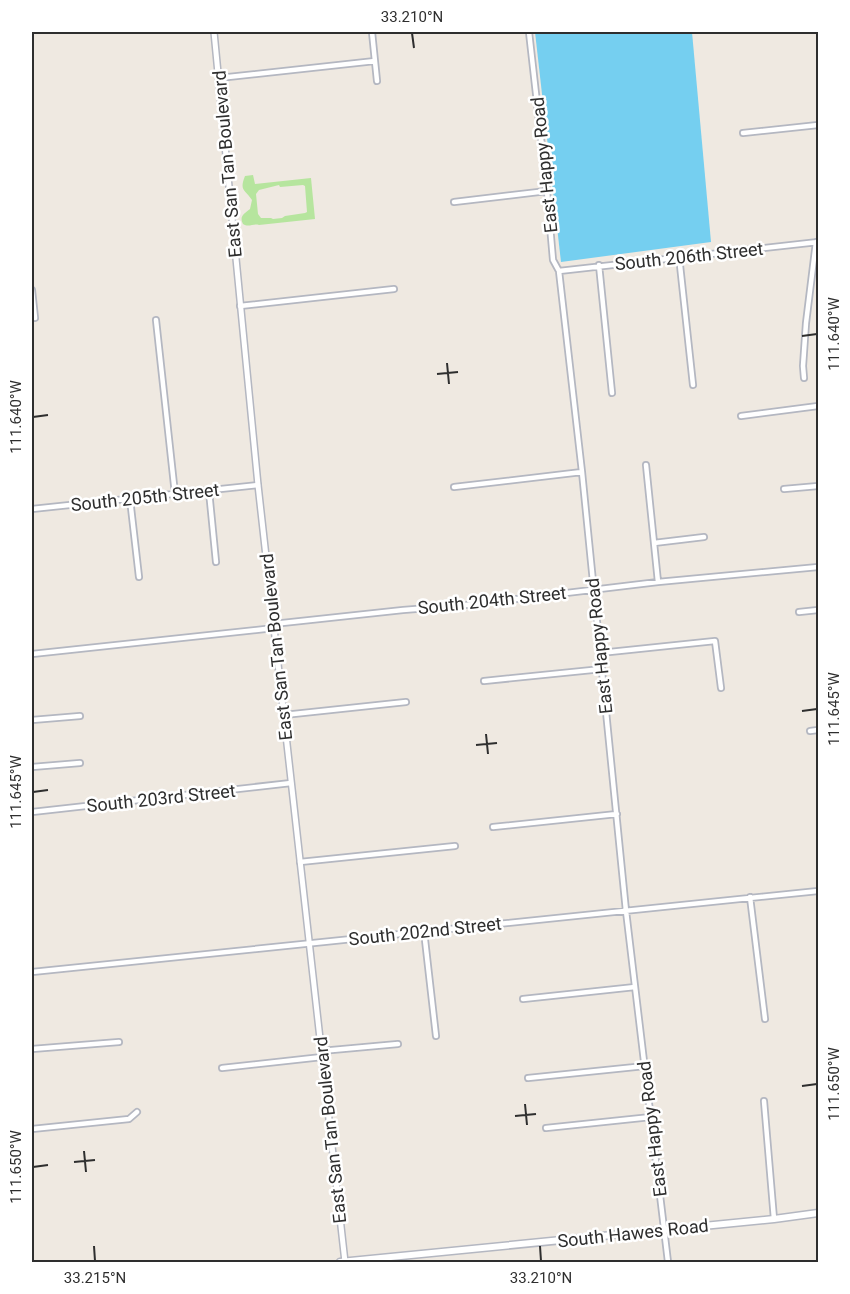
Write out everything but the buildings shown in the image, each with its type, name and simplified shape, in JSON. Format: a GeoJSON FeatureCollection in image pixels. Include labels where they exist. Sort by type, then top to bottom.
{"type":"FeatureCollection","features":[{"type":"Feature","properties":{"kind":"main road","name":"South Hawes Road"},"geometry":{"type":"LineString","coordinates":[[343,1262],[819,1213]]}},
{"type":"Feature","properties":{"kind":"street","name":"East San Tan Boulevard"},"geometry":{"type":"LineString","coordinates":[[214,32],[258,485],[343,1262]]}},
{"type":"Feature","properties":{"kind":"street"},"geometry":{"type":"LineString","coordinates":[[372,32],[377,81]]}},
{"type":"Feature","properties":{"kind":"street","name":"East Happy Road"},"geometry":{"type":"LineString","coordinates":[[529,32],[553,260],[559,271],[582,472],[626,911],[668,1263]]}},
{"type":"Feature","properties":{"kind":"street"},"geometry":{"type":"LineString","coordinates":[[219,78],[375,61]]}},
{"type":"Feature","properties":{"kind":"street"},"geometry":{"type":"LineString","coordinates":[[743,133],[819,125]]}},
{"type":"Feature","properties":{"kind":"street"},"geometry":{"type":"LineString","coordinates":[[454,202],[547,191]]}},
{"type":"Feature","properties":{"kind":"street"},"geometry":{"type":"LineString","coordinates":[[804,378],[802,366],[805,334],[817,242]]}},
{"type":"Feature","properties":{"kind":"street","name":"South 206th Street"},"geometry":{"type":"LineString","coordinates":[[559,271],[817,242]]}},
{"type":"Feature","properties":{"kind":"street"},"geometry":{"type":"LineString","coordinates":[[679,256],[693,385]]}},
{"type":"Feature","properties":{"kind":"street"},"geometry":{"type":"LineString","coordinates":[[599,265],[612,393]]}},
{"type":"Feature","properties":{"kind":"street"},"geometry":{"type":"LineString","coordinates":[[240,306],[394,289]]}},
{"type":"Feature","properties":{"kind":"street"},"geometry":{"type":"LineString","coordinates":[[32,290],[35,318]]}},
{"type":"Feature","properties":{"kind":"street"},"geometry":{"type":"LineString","coordinates":[[156,320],[175,494]]}},
{"type":"Feature","properties":{"kind":"street"},"geometry":{"type":"LineString","coordinates":[[741,416],[819,406]]}},
{"type":"Feature","properties":{"kind":"street"},"geometry":{"type":"LineString","coordinates":[[646,465],[658,582]]}},
{"type":"Feature","properties":{"kind":"street"},"geometry":{"type":"LineString","coordinates":[[454,487],[582,472]]}},
{"type":"Feature","properties":{"kind":"street","name":"South 205th Street"},"geometry":{"type":"LineString","coordinates":[[32,509],[258,485]]}},
{"type":"Feature","properties":{"kind":"street"},"geometry":{"type":"LineString","coordinates":[[784,489],[819,486]]}},
{"type":"Feature","properties":{"kind":"street"},"geometry":{"type":"LineString","coordinates":[[209,491],[216,561]]}},
{"type":"Feature","properties":{"kind":"street"},"geometry":{"type":"LineString","coordinates":[[130,499],[139,578]]}},
{"type":"Feature","properties":{"kind":"street"},"geometry":{"type":"LineString","coordinates":[[654,543],[704,537]]}},
{"type":"Feature","properties":{"kind":"street","name":"South 204th Street"},"geometry":{"type":"LineString","coordinates":[[32,654],[403,610],[819,567]]}},
{"type":"Feature","properties":{"kind":"street"},"geometry":{"type":"LineString","coordinates":[[799,612],[819,610]]}},
{"type":"Feature","properties":{"kind":"street"},"geometry":{"type":"LineString","coordinates":[[600,653],[715,641],[721,688]]}},
{"type":"Feature","properties":{"kind":"street"},"geometry":{"type":"LineString","coordinates":[[484,681],[602,669]]}},
{"type":"Feature","properties":{"kind":"street"},"geometry":{"type":"LineString","coordinates":[[284,715],[406,702]]}},
{"type":"Feature","properties":{"kind":"street"},"geometry":{"type":"LineString","coordinates":[[32,720],[80,716]]}},
{"type":"Feature","properties":{"kind":"street"},"geometry":{"type":"LineString","coordinates":[[810,731],[819,730]]}},
{"type":"Feature","properties":{"kind":"street"},"geometry":{"type":"LineString","coordinates":[[32,767],[81,763]]}},
{"type":"Feature","properties":{"kind":"street","name":"South 203rd Street"},"geometry":{"type":"LineString","coordinates":[[32,812],[291,783]]}},
{"type":"Feature","properties":{"kind":"street"},"geometry":{"type":"LineString","coordinates":[[493,827],[616,814]]}},
{"type":"Feature","properties":{"kind":"street"},"geometry":{"type":"LineString","coordinates":[[300,862],[455,846]]}},
{"type":"Feature","properties":{"kind":"street","name":"South 202nd Street"},"geometry":{"type":"LineString","coordinates":[[32,972],[819,891]]}},
{"type":"Feature","properties":{"kind":"street"},"geometry":{"type":"LineString","coordinates":[[750,897],[765,1019]]}},
{"type":"Feature","properties":{"kind":"street"},"geometry":{"type":"LineString","coordinates":[[424,932],[436,1036]]}},
{"type":"Feature","properties":{"kind":"street"},"geometry":{"type":"LineString","coordinates":[[523,999],[636,987]]}},
{"type":"Feature","properties":{"kind":"street"},"geometry":{"type":"LineString","coordinates":[[32,1049],[119,1042]]}},
{"type":"Feature","properties":{"kind":"street"},"geometry":{"type":"LineString","coordinates":[[222,1068],[398,1044]]}},
{"type":"Feature","properties":{"kind":"street"},"geometry":{"type":"LineString","coordinates":[[528,1078],[645,1066]]}},
{"type":"Feature","properties":{"kind":"street"},"geometry":{"type":"LineString","coordinates":[[764,1101],[774,1219]]}},
{"type":"Feature","properties":{"kind":"street"},"geometry":{"type":"LineString","coordinates":[[32,1130],[129,1119],[137,1112]]}},
{"type":"Feature","properties":{"kind":"street"},"geometry":{"type":"LineString","coordinates":[[546,1128],[651,1117]]}},
{"type":"Feature","properties":{"kind":"green space"},"geometry":{"type":"Polygon","coordinates":[[[253,175],[255,184],[311,178],[315,219],[247,226],[243,224],[242,217],[250,209],[252,200],[243,187],[245,176],[253,175]],[[279,185],[259,190],[256,194],[258,214],[261,218],[282,218],[307,212],[305,186],[280,187],[279,185]]]}},
{"type":"Feature","properties":{"kind":"water"},"geometry":{"type":"Polygon","coordinates":[[[535,32],[692,32],[711,242],[561,262],[535,32]]]}}]}
